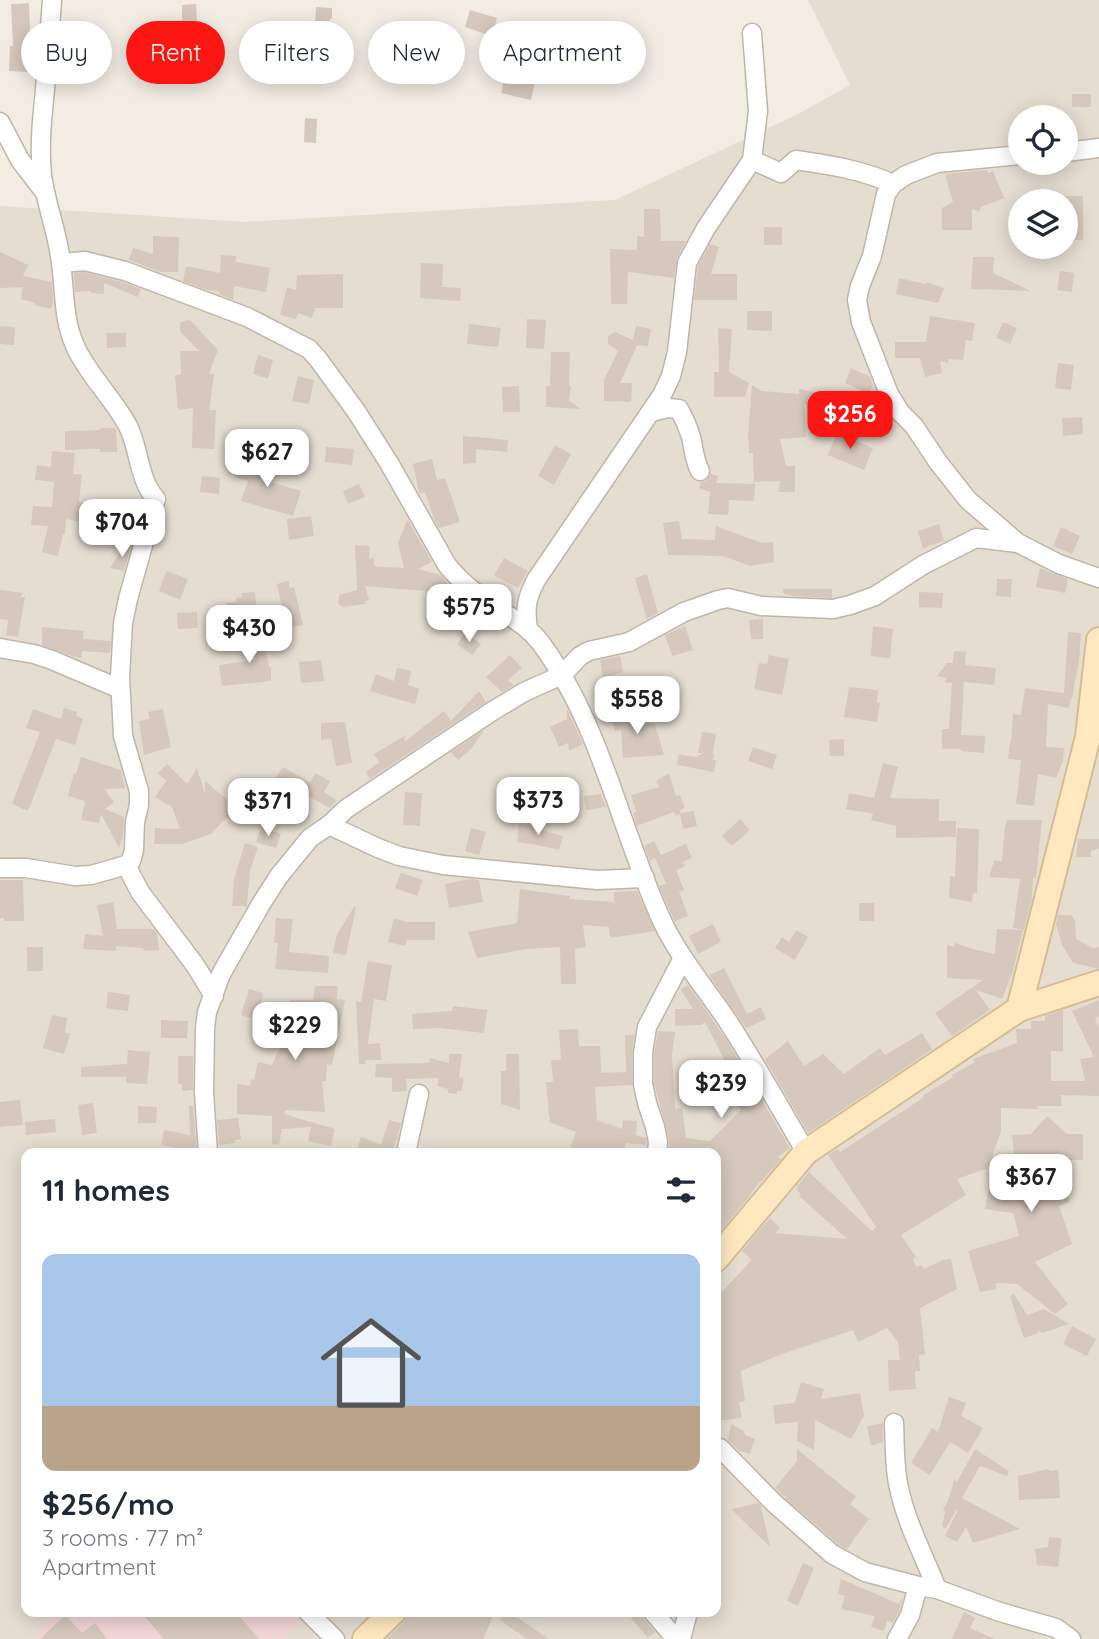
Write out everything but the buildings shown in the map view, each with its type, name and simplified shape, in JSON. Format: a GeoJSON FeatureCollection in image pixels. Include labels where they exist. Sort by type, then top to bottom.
{"type":"FeatureCollection","features":[{"type":"Feature","properties":{"kind":"street"},"geometry":{"type":"LineString","coordinates":[[0,867],[26,868],[75,876],[91,875],[126,865],[134,850],[139,805],[139,791],[123,736],[120,689],[123,624],[156,499],[147,489],[129,429],[75,347],[63,303],[61,263],[42,176],[42,138],[52,0]]}},
{"type":"Feature","properties":{"kind":"street"},"geometry":{"type":"LineString","coordinates":[[528,629],[526,607],[529,594],[651,412],[671,376],[677,352],[687,263],[706,228],[751,160],[758,111],[751,33]]}},
{"type":"Feature","properties":{"kind":"street"},"geometry":{"type":"LineString","coordinates":[[0,122],[20,160],[46,194]]}},
{"type":"Feature","properties":{"kind":"street"},"geometry":{"type":"LineString","coordinates":[[1078,151],[1099,148]]}},
{"type":"Feature","properties":{"kind":"street"},"geometry":{"type":"LineString","coordinates":[[1008,156],[937,163],[906,175],[893,184],[886,194],[872,256],[860,286],[858,300],[861,321],[889,394],[968,500],[1018,543],[1059,564],[1099,578]]}},
{"type":"Feature","properties":{"kind":"street"},"geometry":{"type":"LineString","coordinates":[[751,160],[781,173],[796,160],[835,166],[876,176],[893,184]]}},
{"type":"Feature","properties":{"kind":"street"},"geometry":{"type":"LineString","coordinates":[[61,263],[85,261],[125,271],[247,317],[309,349],[318,359],[389,463],[458,580],[528,629],[562,675],[585,720],[630,844],[663,924],[682,958],[737,1037],[806,1152]]}},
{"type":"Feature","properties":{"kind":"street"},"geometry":{"type":"LineString","coordinates":[[651,412],[668,408],[679,410],[685,420],[695,463],[700,471]]}},
{"type":"Feature","properties":{"kind":"street"},"geometry":{"type":"LineString","coordinates":[[208,1148],[204,1093],[205,1028],[207,1012],[221,974],[279,876],[310,838],[346,809],[444,742],[524,692],[562,675],[580,656],[589,651],[629,642],[684,612],[728,598],[761,606],[833,609],[875,596],[923,565],[976,538],[1018,543]]}},
{"type":"Feature","properties":{"kind":"street"},"geometry":{"type":"LineString","coordinates":[[1019,1009],[1093,738],[1099,640]]}},
{"type":"Feature","properties":{"kind":"street"},"geometry":{"type":"LineString","coordinates":[[0,648],[52,660],[120,689]]}},
{"type":"Feature","properties":{"kind":"street"},"geometry":{"type":"LineString","coordinates":[[329,825],[399,856],[443,865],[597,880],[645,878]]}},
{"type":"Feature","properties":{"kind":"street"},"geometry":{"type":"LineString","coordinates":[[126,865],[140,892],[195,965],[214,996]]}},
{"type":"Feature","properties":{"kind":"street"},"geometry":{"type":"LineString","coordinates":[[657,1148],[655,1127],[643,1084],[643,1053],[647,1027],[682,958]]}},
{"type":"Feature","properties":{"kind":"street"},"geometry":{"type":"LineString","coordinates":[[721,1253],[806,1152],[1019,1009],[1099,983]]}},
{"type":"Feature","properties":{"kind":"street"},"geometry":{"type":"LineString","coordinates":[[407,1148],[419,1094]]}},
{"type":"Feature","properties":{"kind":"street"},"geometry":{"type":"LineString","coordinates":[[894,1423],[895,1465],[899,1488],[909,1521],[937,1589]]}},
{"type":"Feature","properties":{"kind":"street"},"geometry":{"type":"LineString","coordinates":[[721,1449],[774,1503],[832,1554],[865,1572],[937,1589],[1055,1628],[1071,1639]]}},
{"type":"Feature","properties":{"kind":"street"},"geometry":{"type":"LineString","coordinates":[[898,1639],[910,1615],[918,1586]]}},
{"type":"Feature","properties":{"kind":"street"},"geometry":{"type":"LineString","coordinates":[[313,1617],[335,1639]]}},
{"type":"Feature","properties":{"kind":"street"},"geometry":{"type":"LineString","coordinates":[[365,1639],[388,1617]]}},
{"type":"Feature","properties":{"kind":"street"},"geometry":{"type":"LineString","coordinates":[[658,1617],[679,1639],[686,1617]]}},
{"type":"Feature","properties":{"kind":"shaded area"},"geometry":{"type":"Polygon","coordinates":[[[808,0],[1099,0],[1099,1639],[0,1639],[0,206],[244,222],[615,200],[798,114],[850,85],[808,0]]]}},
{"type":"Feature","properties":{"kind":"shaded area"},"geometry":{"type":"Polygon","coordinates":[[[53,1617],[294,1617],[299,1622],[283,1639],[35,1639],[53,1617]]]}}]}
